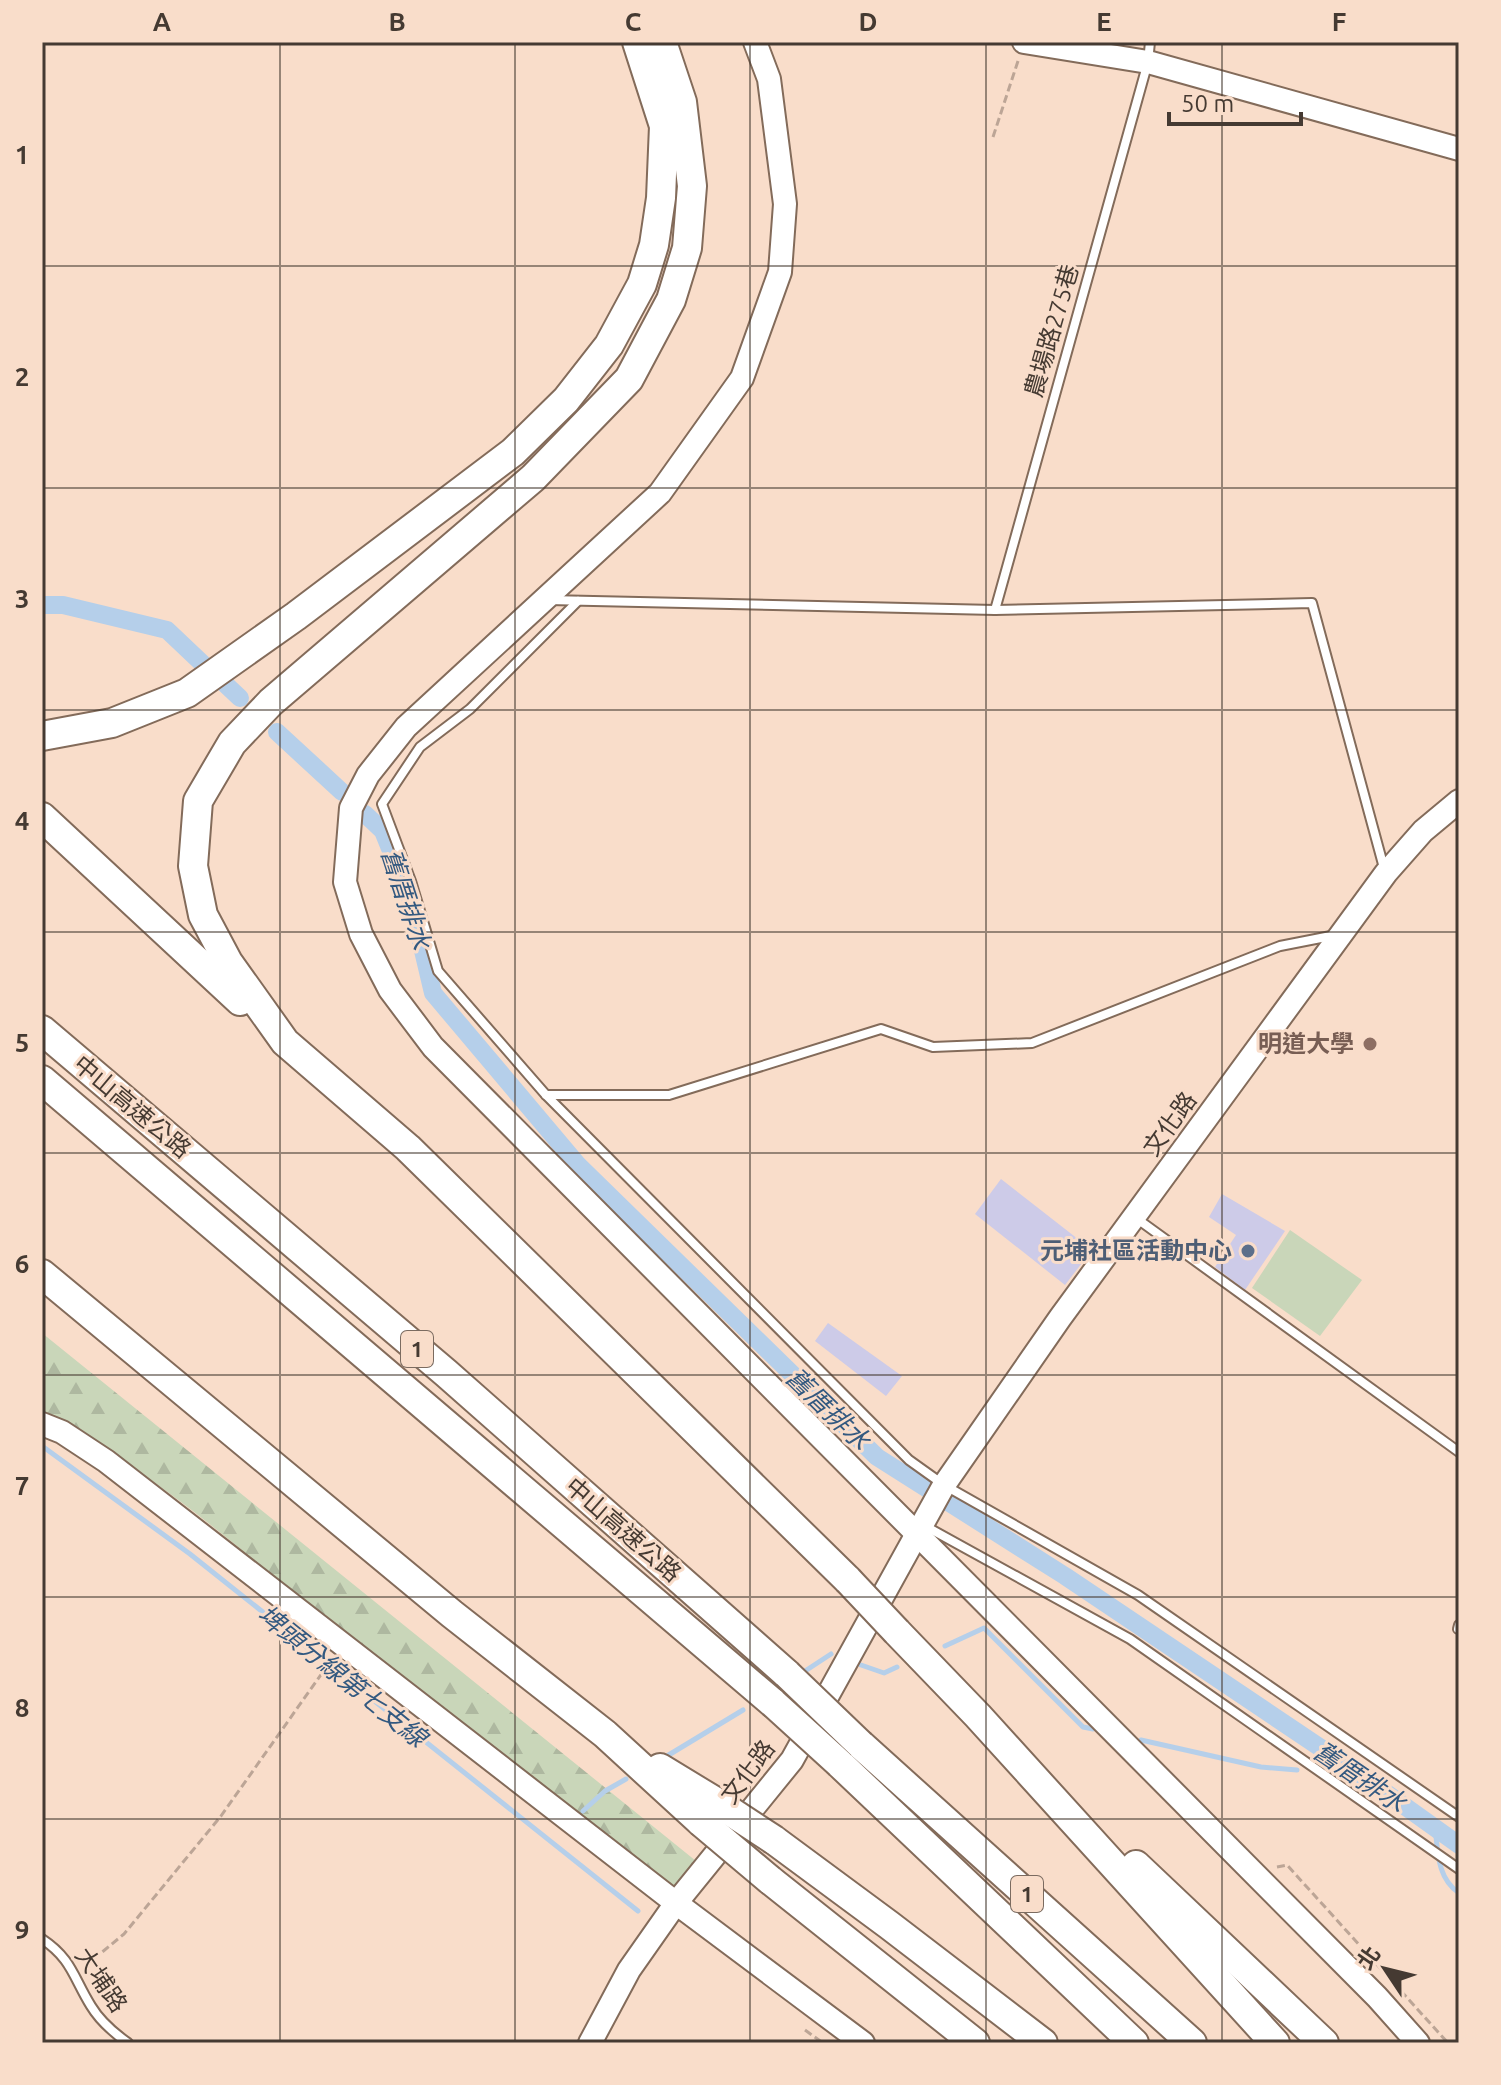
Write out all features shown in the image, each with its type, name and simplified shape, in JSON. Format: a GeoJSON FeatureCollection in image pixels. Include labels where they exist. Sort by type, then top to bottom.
{"type":"FeatureCollection","features":[{"type":"Feature","properties":{"kind":"highway"},"geometry":{"type":"LineString","coordinates":[[42,736],[112,723],[187,693],[296,616],[513,452],[566,400],[609,345],[642,284],[654,245],[661,198],[664,126],[637,42]]}},
{"type":"Feature","properties":{"kind":"highway"},"geometry":{"type":"LineString","coordinates":[[285,1042],[228,962],[203,915],[193,866],[198,801],[232,743],[271,702],[533,478],[629,379],[671,300],[687,248],[692,186],[682,102],[662,42]]}},
{"type":"Feature","properties":{"kind":"highway"},"geometry":{"type":"LineString","coordinates":[[42,817],[285,1042],[408,1148],[848,1580],[978,1716],[1275,2043]]}},
{"type":"Feature","properties":{"kind":"highway","name":"中山高速公路"},"geometry":{"type":"LineString","coordinates":[[42,1030],[434,1363],[787,1674],[861,1745],[1192,2043]]}},
{"type":"Feature","properties":{"kind":"highway","name":"中山高速公路"},"geometry":{"type":"LineString","coordinates":[[42,1080],[773,1703],[1134,2043]]}},
{"type":"Feature","properties":{"kind":"highway"},"geometry":{"type":"LineString","coordinates":[[42,1274],[452,1614],[709,1812],[770,1880],[975,2043]]}},
{"type":"Feature","properties":{"kind":"highway"},"geometry":{"type":"LineString","coordinates":[[978,1716],[1324,2043]]}},
{"type":"Feature","properties":{"kind":"highway"},"geometry":{"type":"LineString","coordinates":[[709,1812],[774,1840],[1043,2043]]}},
{"type":"Feature","properties":{"kind":"street"},"geometry":{"type":"LineString","coordinates":[[755,42],[769,79],[785,204],[780,272],[742,378],[660,493],[406,727],[368,775],[351,808],[345,882],[361,934],[390,990],[433,1047],[920,1524],[1418,2043]]}},
{"type":"Feature","properties":{"kind":"street"},"geometry":{"type":"LineString","coordinates":[[1022,49],[1149,52],[1459,149]]}},
{"type":"Feature","properties":{"kind":"street","name":"文化路"},"geometry":{"type":"LineString","coordinates":[[590,2043],[629,1970],[676,1903],[792,1760],[942,1488],[1134,1217],[1386,873],[1423,831],[1459,801]]}},
{"type":"Feature","properties":{"kind":"street"},"geometry":{"type":"LineString","coordinates":[[42,1424],[62,1432],[106,1461],[676,1903],[863,2043]]}},
{"type":"Feature","properties":{"kind":"lane","name":"農場路275巷"},"geometry":{"type":"LineString","coordinates":[[995,610],[1149,52]]}},
{"type":"Feature","properties":{"kind":"lane"},"geometry":{"type":"LineString","coordinates":[[542,600],[995,610],[1312,603],[1386,873]]}},
{"type":"Feature","properties":{"kind":"lane"},"geometry":{"type":"LineString","coordinates":[[578,601],[470,709],[420,747],[382,804],[411,881],[438,971],[546,1095],[909,1460],[942,1488],[1138,1595],[1459,1817]]}},
{"type":"Feature","properties":{"kind":"lane"},"geometry":{"type":"LineString","coordinates":[[546,1095],[669,1095],[881,1029],[933,1047],[1032,1043],[1280,946],[1341,934]]}},
{"type":"Feature","properties":{"kind":"lane"},"geometry":{"type":"LineString","coordinates":[[1134,1217],[1459,1452]]}},
{"type":"Feature","properties":{"kind":"lane"},"geometry":{"type":"LineString","coordinates":[[920,1524],[1130,1639],[1459,1869]]}},
{"type":"Feature","properties":{"kind":"lane","name":"大埔路"},"geometry":{"type":"LineString","coordinates":[[42,1939],[68,1961],[92,2009],[128,2043]]}},
{"type":"Feature","properties":{"kind":"path"},"geometry":{"type":"LineString","coordinates":[[993,137],[1022,49]]}},
{"type":"Feature","properties":{"kind":"path"},"geometry":{"type":"LineString","coordinates":[[75,1974],[124,1934],[212,1828],[333,1657]]}},
{"type":"Feature","properties":{"kind":"path"},"geometry":{"type":"LineString","coordinates":[[1253,1872],[1287,1865],[1448,2043]]}},
{"type":"Feature","properties":{"kind":"path"},"geometry":{"type":"LineString","coordinates":[[805,2030],[823,2043]]}},
{"type":"Feature","properties":{"kind":"green space"},"geometry":{"type":"Polygon","coordinates":[[[1290,1230],[1362,1280],[1320,1336],[1252,1288],[1290,1230]]]}},
{"type":"Feature","properties":{"kind":"green space"},"geometry":{"type":"Polygon","coordinates":[[[42,1333],[696,1861],[674,1890],[409,1687],[173,1496],[131,1466],[42,1415],[42,1333]]]}},
{"type":"Feature","properties":{"kind":"building"},"geometry":{"type":"Polygon","coordinates":[[[1001,1179],[1092,1250],[1065,1285],[975,1214],[1001,1179]]]}},
{"type":"Feature","properties":{"kind":"building","name":"元埔社區活動中心"},"geometry":{"type":"Polygon","coordinates":[[[1222,1194],[1285,1231],[1245,1290],[1215,1267],[1236,1235],[1209,1217],[1222,1194]]]}},
{"type":"Feature","properties":{"kind":"building"},"geometry":{"type":"Polygon","coordinates":[[[828,1323],[902,1376],[886,1396],[815,1341],[828,1323]]]}},
{"type":"Feature","properties":{"kind":"waterway","name":"舊厝排水"},"geometry":{"type":"LineString","coordinates":[[42,605],[63,605],[167,630],[205,666]]}},
{"type":"Feature","properties":{"kind":"waterway","name":"舊厝排水"},"geometry":{"type":"LineString","coordinates":[[223,682],[240,698]]}},
{"type":"Feature","properties":{"kind":"waterway","name":"舊厝排水"},"geometry":{"type":"LineString","coordinates":[[277,732],[342,792]]}},
{"type":"Feature","properties":{"kind":"waterway","name":"舊厝排水"},"geometry":{"type":"LineString","coordinates":[[365,814],[383,831],[411,900],[433,993],[578,1165],[877,1457],[1065,1576],[1361,1775],[1459,1845]]}},
{"type":"Feature","properties":{"kind":"waterway","name":"埤頭分線第七支線"},"geometry":{"type":"LineString","coordinates":[[42,1446],[190,1554],[638,1911]]}},
{"type":"Feature","properties":{"kind":"waterway"},"geometry":{"type":"LineString","coordinates":[[945,1646],[984,1628],[1083,1727],[1093,1729]]}},
{"type":"Feature","properties":{"kind":"waterway"},"geometry":{"type":"LineString","coordinates":[[799,1675],[831,1654]]}},
{"type":"Feature","properties":{"kind":"waterway"},"geometry":{"type":"LineString","coordinates":[[861,1665],[884,1673],[897,1667]]}},
{"type":"Feature","properties":{"kind":"waterway"},"geometry":{"type":"LineString","coordinates":[[662,1759],[743,1710]]}},
{"type":"Feature","properties":{"kind":"waterway"},"geometry":{"type":"LineString","coordinates":[[1141,1740],[1261,1767],[1297,1770]]}},
{"type":"Feature","properties":{"kind":"waterway"},"geometry":{"type":"LineString","coordinates":[[1343,1773],[1361,1775]]}},
{"type":"Feature","properties":{"kind":"waterway"},"geometry":{"type":"LineString","coordinates":[[583,1811],[605,1791],[626,1779]]}},
{"type":"Feature","properties":{"kind":"waterway"},"geometry":{"type":"LineString","coordinates":[[1435,1827],[1443,1872],[1446,1880],[1459,1893]]}},
{"type":"Feature","properties":{"kind":"place","name":"明道大學"},"geometry":{"type":"Point","coordinates":[1370,1044]}},
{"type":"Feature","properties":{"kind":"place","name":"元埔社區活動中心"},"geometry":{"type":"Point","coordinates":[1248,1251]}}]}
